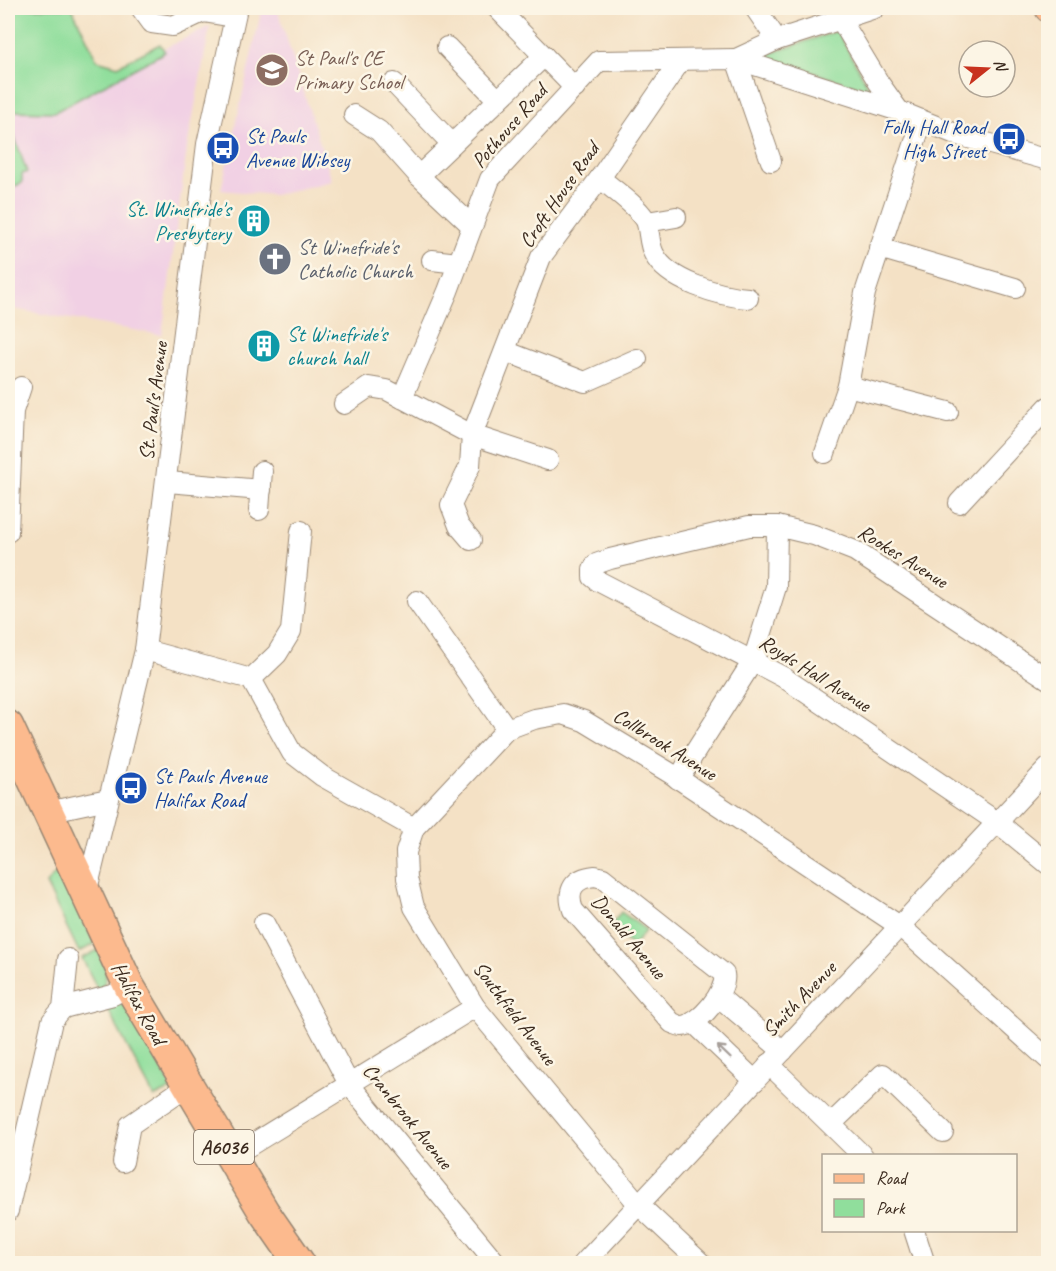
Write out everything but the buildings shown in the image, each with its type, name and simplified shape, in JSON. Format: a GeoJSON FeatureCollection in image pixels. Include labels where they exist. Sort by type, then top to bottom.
{"type":"FeatureCollection","features":[{"type":"Feature","properties":{"kind":"highway","name":"Halifax Road"},"geometry":{"type":"LineString","coordinates":[[8,726],[85,896],[129,986],[264,1212],[300,1263]]}},
{"type":"Feature","properties":{"kind":"street"},"geometry":{"type":"LineString","coordinates":[[141,8],[152,23],[172,26],[203,12],[236,12]]}},
{"type":"Feature","properties":{"kind":"street"},"geometry":{"type":"LineString","coordinates":[[497,8],[575,88]]}},
{"type":"Feature","properties":{"kind":"street"},"geometry":{"type":"LineString","coordinates":[[755,8],[777,40]]}},
{"type":"Feature","properties":{"kind":"street"},"geometry":{"type":"LineString","coordinates":[[736,59],[837,14],[875,8]]}},
{"type":"Feature","properties":{"kind":"street","name":"St. Paul's Avenue"},"geometry":{"type":"LineString","coordinates":[[85,896],[145,650],[168,482],[207,144],[236,12]]}},
{"type":"Feature","properties":{"kind":"street"},"geometry":{"type":"LineString","coordinates":[[837,14],[899,111]]}},
{"type":"Feature","properties":{"kind":"street"},"geometry":{"type":"LineString","coordinates":[[447,47],[498,100]]}},
{"type":"Feature","properties":{"kind":"street"},"geometry":{"type":"LineString","coordinates":[[419,176],[544,56]]}},
{"type":"Feature","properties":{"kind":"street"},"geometry":{"type":"LineString","coordinates":[[736,59],[899,111],[988,144],[1048,160]]}},
{"type":"Feature","properties":{"kind":"street"},"geometry":{"type":"LineString","coordinates":[[736,59],[771,161]]}},
{"type":"Feature","properties":{"kind":"street","name":"Pothouse Road"},"geometry":{"type":"LineString","coordinates":[[402,398],[490,179],[599,61],[736,59]]}},
{"type":"Feature","properties":{"kind":"street","name":"Croft House Road"},"geometry":{"type":"LineString","coordinates":[[471,540],[459,525],[451,505],[470,466],[472,435],[541,257],[600,178],[681,60]]}},
{"type":"Feature","properties":{"kind":"street"},"geometry":{"type":"LineString","coordinates":[[394,83],[452,144]]}},
{"type":"Feature","properties":{"kind":"street"},"geometry":{"type":"LineString","coordinates":[[354,115],[379,130],[419,176],[471,225]]}},
{"type":"Feature","properties":{"kind":"street"},"geometry":{"type":"LineString","coordinates":[[825,453],[848,386],[865,293],[922,121]]}},
{"type":"Feature","properties":{"kind":"street"},"geometry":{"type":"LineString","coordinates":[[600,178],[639,211],[647,222],[647,238],[655,256],[668,271],[722,296],[748,298]]}},
{"type":"Feature","properties":{"kind":"street"},"geometry":{"type":"LineString","coordinates":[[647,222],[676,217]]}},
{"type":"Feature","properties":{"kind":"street"},"geometry":{"type":"LineString","coordinates":[[879,248],[1015,288]]}},
{"type":"Feature","properties":{"kind":"street"},"geometry":{"type":"LineString","coordinates":[[432,260],[458,263]]}},
{"type":"Feature","properties":{"kind":"street"},"geometry":{"type":"LineString","coordinates":[[505,351],[585,382],[637,359]]}},
{"type":"Feature","properties":{"kind":"street"},"geometry":{"type":"LineString","coordinates":[[848,386],[948,412]]}},
{"type":"Feature","properties":{"kind":"street"},"geometry":{"type":"LineString","coordinates":[[8,532],[13,411],[21,387]]}},
{"type":"Feature","properties":{"kind":"street"},"geometry":{"type":"LineString","coordinates":[[344,404],[369,387],[387,390],[472,435],[548,460]]}},
{"type":"Feature","properties":{"kind":"street"},"geometry":{"type":"LineString","coordinates":[[959,503],[1048,407]]}},
{"type":"Feature","properties":{"kind":"street"},"geometry":{"type":"LineString","coordinates":[[168,482],[261,480],[259,510]]}},
{"type":"Feature","properties":{"kind":"street","name":"Rookes Avenue"},"geometry":{"type":"LineString","coordinates":[[598,581],[593,577],[592,570],[596,564],[749,526],[777,526],[814,535],[855,551],[1048,679]]}},
{"type":"Feature","properties":{"kind":"street"},"geometry":{"type":"LineString","coordinates":[[678,779],[753,661],[776,587],[777,526]]}},
{"type":"Feature","properties":{"kind":"street"},"geometry":{"type":"LineString","coordinates":[[251,679],[277,654],[291,632],[301,531]]}},
{"type":"Feature","properties":{"kind":"street","name":"Royds Hall Avenue"},"geometry":{"type":"LineString","coordinates":[[598,581],[783,676],[997,822],[1048,864]]}},
{"type":"Feature","properties":{"kind":"street"},"geometry":{"type":"LineString","coordinates":[[417,601],[507,729]]}},
{"type":"Feature","properties":{"kind":"street"},"geometry":{"type":"LineString","coordinates":[[145,650],[251,679],[292,753],[322,776],[414,828]]}},
{"type":"Feature","properties":{"kind":"street","name":"Collbrook Avenue"},"geometry":{"type":"LineString","coordinates":[[414,828],[507,729],[534,719],[563,714],[584,721],[678,779],[901,927],[1048,1059]]}},
{"type":"Feature","properties":{"kind":"street","name":"Smith Avenue"},"geometry":{"type":"LineString","coordinates":[[583,1263],[1048,768]]}},
{"type":"Feature","properties":{"kind":"street"},"geometry":{"type":"LineString","coordinates":[[47,812],[108,799]]}},
{"type":"Feature","properties":{"kind":"street","name":"Southfield Avenue"},"geometry":{"type":"LineString","coordinates":[[414,828],[406,852],[407,878],[414,907],[475,1007],[639,1205],[702,1263]]}},
{"type":"Feature","properties":{"kind":"street","name":"Donald Avenue"},"geometry":{"type":"LineString","coordinates":[[693,1022],[682,1026],[672,1023],[573,910],[569,899],[571,888],[577,881],[594,876],[603,878],[724,974],[726,980],[718,997]]}},
{"type":"Feature","properties":{"kind":"street","name":"Cranbrook Avenue"},"geometry":{"type":"LineString","coordinates":[[264,923],[349,1084],[497,1263]]}},
{"type":"Feature","properties":{"kind":"street"},"geometry":{"type":"LineString","coordinates":[[8,1211],[52,1021],[63,1008],[68,959]]}},
{"type":"Feature","properties":{"kind":"street"},"geometry":{"type":"LineString","coordinates":[[63,1008],[113,995],[129,986]]}},
{"type":"Feature","properties":{"kind":"street"},"geometry":{"type":"LineString","coordinates":[[754,1081],[693,1022],[718,997],[862,1154]]}},
{"type":"Feature","properties":{"kind":"street"},"geometry":{"type":"LineString","coordinates":[[231,1157],[475,1007]]}},
{"type":"Feature","properties":{"kind":"street"},"geometry":{"type":"LineString","coordinates":[[832,1123],[884,1074],[943,1132]]}},
{"type":"Feature","properties":{"kind":"street"},"geometry":{"type":"LineString","coordinates":[[123,1162],[130,1125],[187,1086]]}},
{"type":"Feature","properties":{"kind":"street"},"geometry":{"type":"LineString","coordinates":[[915,1232],[925,1263]]}},
{"type":"Feature","properties":{"kind":"shaded area","name":"St Paul's CE Primary School"},"geometry":{"type":"Polygon","coordinates":[[[262,8],[277,8],[332,181],[274,195],[221,190],[262,8]]]}},
{"type":"Feature","properties":{"kind":"shaded area"},"geometry":{"type":"Polygon","coordinates":[[[210,26],[187,148],[162,335],[8,308],[8,111],[56,112],[163,49],[210,26]]]}},
{"type":"Feature","properties":{"kind":"green space"},"geometry":{"type":"Polygon","coordinates":[[[8,8],[72,8],[97,60],[118,66],[160,44],[165,52],[55,112],[8,111],[8,8]]]}},
{"type":"Feature","properties":{"kind":"green space"},"geometry":{"type":"Polygon","coordinates":[[[837,31],[871,91],[768,58],[768,54],[837,31]]]}},
{"type":"Feature","properties":{"kind":"green space"},"geometry":{"type":"Polygon","coordinates":[[[8,119],[27,172],[22,174],[22,183],[8,189],[8,119]]]}},
{"type":"Feature","properties":{"kind":"green space"},"geometry":{"type":"Polygon","coordinates":[[[59,869],[95,944],[79,952],[46,884],[59,869]]]}},
{"type":"Feature","properties":{"kind":"green space"},"geometry":{"type":"Polygon","coordinates":[[[621,912],[646,930],[633,946],[609,928],[621,912]]]}},
{"type":"Feature","properties":{"kind":"green space"},"geometry":{"type":"Polygon","coordinates":[[[98,950],[105,966],[106,976],[103,985],[98,990],[82,958],[98,950]]]}},
{"type":"Feature","properties":{"kind":"green space"},"geometry":{"type":"Polygon","coordinates":[[[116,1003],[126,1005],[173,1089],[154,1097],[106,1006],[116,1003]]]}},
{"type":"Feature","properties":{"kind":"place","name":"St Paul's CE Primary School"},"geometry":{"type":"Point","coordinates":[272,70]}},
{"type":"Feature","properties":{"kind":"place","name":"Folly Hall Road High Street"},"geometry":{"type":"Point","coordinates":[1009,139]}},
{"type":"Feature","properties":{"kind":"place","name":"St Pauls Avenue Wibsey"},"geometry":{"type":"Point","coordinates":[223,148]}},
{"type":"Feature","properties":{"kind":"place","name":"St. Winefride's Presbytery"},"geometry":{"type":"Point","coordinates":[254,221]}},
{"type":"Feature","properties":{"kind":"place","name":"St Winefride's Catholic Church"},"geometry":{"type":"Point","coordinates":[275,259]}},
{"type":"Feature","properties":{"kind":"place","name":"St Winefride's church hall"},"geometry":{"type":"Point","coordinates":[264,346]}},
{"type":"Feature","properties":{"kind":"place","name":"St Pauls Avenue Halifax Road"},"geometry":{"type":"Point","coordinates":[131,788]}}]}
